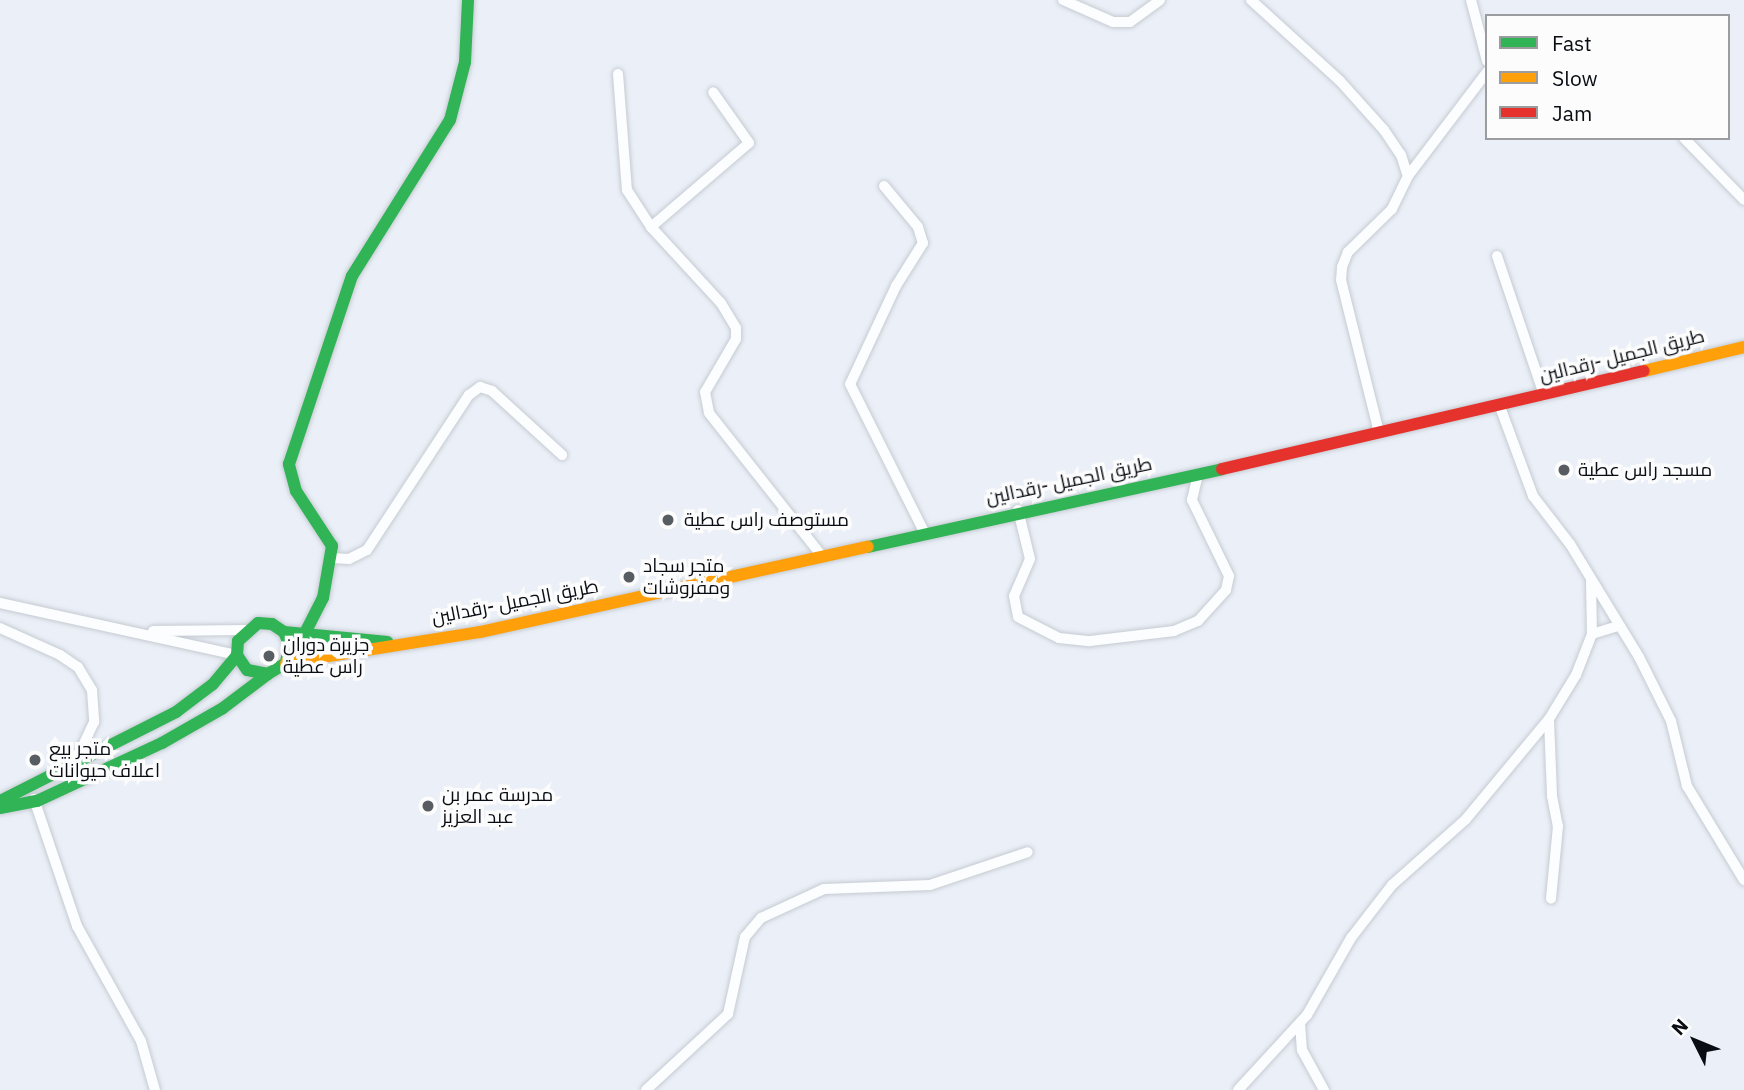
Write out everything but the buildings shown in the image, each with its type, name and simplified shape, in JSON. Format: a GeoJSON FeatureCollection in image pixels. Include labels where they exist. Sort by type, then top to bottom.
{"type":"FeatureCollection","features":[{"type":"Feature","properties":{"kind":"main road"},"geometry":{"type":"LineString","coordinates":[[305,633],[323,598],[332,558],[328,536],[289,478],[289,464],[352,276],[450,120],[465,62],[464,12],[468,0]]}},
{"type":"Feature","properties":{"kind":"main road","name":"طريق الجميل -رقدالين"},"geometry":{"type":"LineString","coordinates":[[400,643],[480,632],[1018,510],[1198,474],[1744,346]]}},
{"type":"Feature","properties":{"kind":"main road"},"geometry":{"type":"LineString","coordinates":[[0,801],[176,712],[213,684],[237,654],[238,641],[245,629],[265,622],[284,632],[400,643]]}},
{"type":"Feature","properties":{"kind":"main road"},"geometry":{"type":"LineString","coordinates":[[284,632],[289,644],[286,663]]}},
{"type":"Feature","properties":{"kind":"main road"},"geometry":{"type":"LineString","coordinates":[[0,808],[37,801],[162,743],[223,708],[286,663],[337,658],[400,643]]}},
{"type":"Feature","properties":{"kind":"main road"},"geometry":{"type":"LineString","coordinates":[[237,654],[247,670],[268,674]]}},
{"type":"Feature","properties":{"kind":"street"},"geometry":{"type":"LineString","coordinates":[[1063,0],[1090,15],[1130,22],[1160,0]]}},
{"type":"Feature","properties":{"kind":"street"},"geometry":{"type":"LineString","coordinates":[[1251,0],[1340,80],[1384,130],[1401,155],[1408,176]]}},
{"type":"Feature","properties":{"kind":"street"},"geometry":{"type":"LineString","coordinates":[[1471,0],[1485,53]]}},
{"type":"Feature","properties":{"kind":"street"},"geometry":{"type":"LineString","coordinates":[[618,75],[625,181],[651,227],[721,303],[736,328],[736,339],[705,392],[709,413],[822,556]]}},
{"type":"Feature","properties":{"kind":"street"},"geometry":{"type":"LineString","coordinates":[[1379,432],[1341,280],[1342,267],[1349,252],[1392,209],[1408,176],[1485,75]]}},
{"type":"Feature","properties":{"kind":"street"},"geometry":{"type":"LineString","coordinates":[[651,227],[749,143],[713,92]]}},
{"type":"Feature","properties":{"kind":"street"},"geometry":{"type":"LineString","coordinates":[[1686,140],[1744,200]]}},
{"type":"Feature","properties":{"kind":"street"},"geometry":{"type":"LineString","coordinates":[[884,186],[918,227],[923,243],[896,286],[850,384],[924,532]]}},
{"type":"Feature","properties":{"kind":"street"},"geometry":{"type":"LineString","coordinates":[[1497,256],[1544,395]]}},
{"type":"Feature","properties":{"kind":"street"},"geometry":{"type":"LineString","coordinates":[[332,558],[349,559],[367,550],[469,395],[480,387],[492,391],[562,455]]}},
{"type":"Feature","properties":{"kind":"street"},"geometry":{"type":"LineString","coordinates":[[1499,404],[1533,496],[1570,544],[1662,701],[1687,786],[1744,880]]}},
{"type":"Feature","properties":{"kind":"street"},"geometry":{"type":"LineString","coordinates":[[1018,510],[1030,559],[1014,596],[1012,608],[1018,617],[1059,638],[1090,641],[1174,631],[1198,621],[1226,590],[1229,576],[1192,500],[1198,474]]}},
{"type":"Feature","properties":{"kind":"street"},"geometry":{"type":"LineString","coordinates":[[1238,1090],[1300,1023],[1323,993],[1351,938],[1392,885],[1466,819],[1549,719],[1576,676],[1592,634],[1591,582]]}},
{"type":"Feature","properties":{"kind":"street"},"geometry":{"type":"LineString","coordinates":[[0,603],[237,654]]}},
{"type":"Feature","properties":{"kind":"street"},"geometry":{"type":"LineString","coordinates":[[1592,634],[1619,626]]}},
{"type":"Feature","properties":{"kind":"street"},"geometry":{"type":"LineString","coordinates":[[0,628],[60,654],[78,667],[92,690],[94,722],[79,754],[30,786]]}},
{"type":"Feature","properties":{"kind":"street"},"geometry":{"type":"LineString","coordinates":[[135,631],[245,629]]}},
{"type":"Feature","properties":{"kind":"street"},"geometry":{"type":"LineString","coordinates":[[1549,719],[1552,796],[1558,826],[1551,898]]}},
{"type":"Feature","properties":{"kind":"street"},"geometry":{"type":"LineString","coordinates":[[16,792],[37,801],[77,926],[141,1041],[155,1090]]}},
{"type":"Feature","properties":{"kind":"street"},"geometry":{"type":"LineString","coordinates":[[646,1090],[728,1014],[745,937],[761,918],[824,889],[930,885],[1028,852]]}},
{"type":"Feature","properties":{"kind":"street"},"geometry":{"type":"LineString","coordinates":[[1300,1023],[1302,1050],[1324,1090]]}},
{"type":"Feature","properties":{"kind":"traffic: fast"},"geometry":{"type":"LineString","coordinates":[[305,633],[323,598],[332,546],[296,491],[289,464],[352,276],[450,120],[465,62],[468,0]]}},
{"type":"Feature","properties":{"kind":"traffic: fast"},"geometry":{"type":"LineString","coordinates":[[868,547],[1222,469]]}},
{"type":"Feature","properties":{"kind":"traffic: fast"},"geometry":{"type":"LineString","coordinates":[[284,632],[289,644],[286,663],[268,674],[247,670],[237,655],[238,641],[258,623],[272,624],[284,632],[388,642]]}},
{"type":"Feature","properties":{"kind":"traffic: fast"},"geometry":{"type":"LineString","coordinates":[[0,801],[176,712],[213,684],[237,655]]}},
{"type":"Feature","properties":{"kind":"traffic: fast"},"geometry":{"type":"LineString","coordinates":[[0,808],[37,801],[162,743],[223,708],[268,674]]}},
{"type":"Feature","properties":{"kind":"traffic: slow"},"geometry":{"type":"LineString","coordinates":[[1644,371],[1744,347]]}},
{"type":"Feature","properties":{"kind":"traffic: slow"},"geometry":{"type":"LineString","coordinates":[[286,663],[480,632],[868,547]]}},
{"type":"Feature","properties":{"kind":"traffic: jam"},"geometry":{"type":"LineString","coordinates":[[1222,469],[1644,371]]}},
{"type":"Feature","properties":{"kind":"place","name":"مسجد راس عطية"},"geometry":{"type":"Point","coordinates":[1564,470]}},
{"type":"Feature","properties":{"kind":"place","name":"مستوصف راس عطية"},"geometry":{"type":"Point","coordinates":[668,520]}},
{"type":"Feature","properties":{"kind":"place","name":"متجر سجاد ومفروشات"},"geometry":{"type":"Point","coordinates":[629,577]}},
{"type":"Feature","properties":{"kind":"place","name":"جزيرة دوران راس عطية"},"geometry":{"type":"Point","coordinates":[269,656]}},
{"type":"Feature","properties":{"kind":"place","name":"متجر بيع اعلاف حيوانات"},"geometry":{"type":"Point","coordinates":[35,760]}},
{"type":"Feature","properties":{"kind":"place","name":"مدرسة عمر بن عبد العزيز"},"geometry":{"type":"Point","coordinates":[428,806]}}]}
